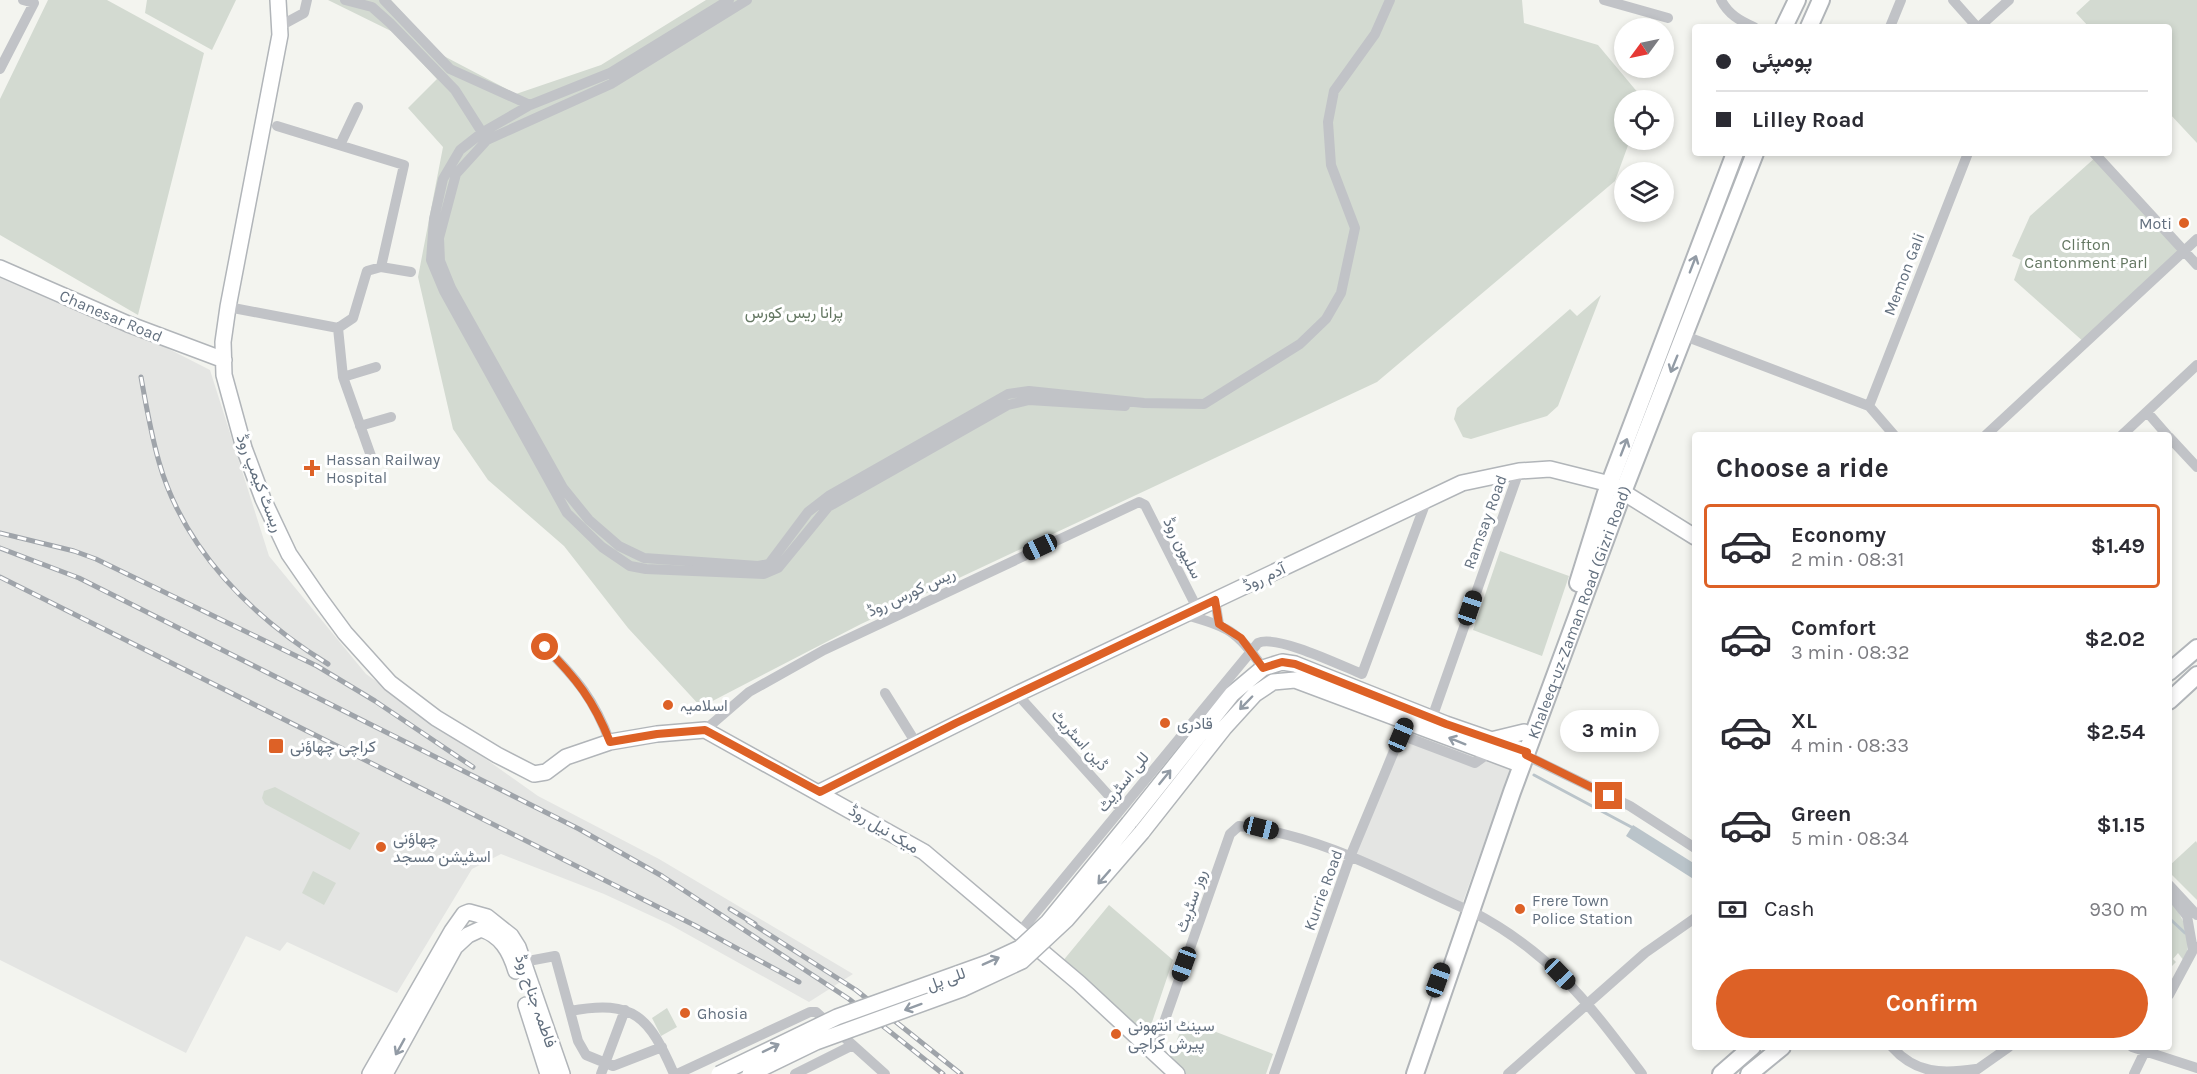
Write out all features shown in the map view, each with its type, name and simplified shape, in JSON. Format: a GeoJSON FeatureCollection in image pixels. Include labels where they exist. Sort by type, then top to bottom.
{"type":"FeatureCollection","features":[{"type":"Feature","properties":{"kind":"main road"},"geometry":{"type":"LineString","coordinates":[[1785,24],[1797,0]]}},
{"type":"Feature","properties":{"kind":"main road"},"geometry":{"type":"LineString","coordinates":[[1810,24],[1821,0]]}},
{"type":"Feature","properties":{"kind":"main road","name":"Khaleeq-uz-Zaman Road (Gizri Road)"},"geometry":{"type":"LineString","coordinates":[[1415,1074],[1466,909],[1734,156]]}},
{"type":"Feature","properties":{"kind":"main road","name":"Khaleeq-uz-Zaman Road (Gizri Road)"},"geometry":{"type":"LineString","coordinates":[[1521,756],[1524,732],[1579,579],[1614,492],[1685,336],[1754,156]]}},
{"type":"Feature","properties":{"kind":"main road"},"geometry":{"type":"LineString","coordinates":[[1711,216],[1730,222]]}},
{"type":"Feature","properties":{"kind":"main road"},"geometry":{"type":"LineString","coordinates":[[2172,669],[2197,648]]}},
{"type":"Feature","properties":{"kind":"main road"},"geometry":{"type":"LineString","coordinates":[[2172,697],[2197,675]]}},
{"type":"Feature","properties":{"kind":"main road","name":"Khaleeq-uz-Zaman Road (Gizri Road)"},"geometry":{"type":"LineString","coordinates":[[1405,1074],[1452,955]]}},
{"type":"Feature","properties":{"kind":"main road"},"geometry":{"type":"LineString","coordinates":[[1721,1074],[1749,1050]]}},
{"type":"Feature","properties":{"kind":"main road"},"geometry":{"type":"LineString","coordinates":[[1749,1074],[1778,1050]]}},
{"type":"Feature","properties":{"kind":"street"},"geometry":{"type":"LineString","coordinates":[[0,69],[34,3],[23,0]]}},
{"type":"Feature","properties":{"kind":"street","name":"ریسٹ کیمپ روڈ"},"geometry":{"type":"LineString","coordinates":[[278,0],[280,26],[223,342],[224,375],[244,448],[263,499],[289,554],[345,633],[390,683],[436,718],[497,755],[534,774],[546,772],[566,758],[610,742]]}},
{"type":"Feature","properties":{"kind":"street"},"geometry":{"type":"LineString","coordinates":[[280,26],[304,13],[306,0]]}},
{"type":"Feature","properties":{"kind":"street"},"geometry":{"type":"LineString","coordinates":[[345,0],[372,8],[390,23],[455,90],[485,136]]}},
{"type":"Feature","properties":{"kind":"street"},"geometry":{"type":"LineString","coordinates":[[384,0],[450,69],[530,105]]}},
{"type":"Feature","properties":{"kind":"street"},"geometry":{"type":"LineString","coordinates":[[729,0],[610,73],[530,105],[485,136],[456,174],[439,238],[440,261],[450,288],[563,488],[589,520],[619,546],[644,558],[758,566],[769,564],[808,512],[830,495],[1008,394],[1029,391],[1144,403],[1204,404],[1300,344],[1326,319],[1341,292],[1355,228],[1331,165],[1328,122],[1334,91],[1375,34],[1390,0]]}},
{"type":"Feature","properties":{"kind":"street"},"geometry":{"type":"LineString","coordinates":[[485,136],[611,84],[747,0]]}},
{"type":"Feature","properties":{"kind":"street"},"geometry":{"type":"LineString","coordinates":[[1604,0],[1627,9],[1668,18]]}},
{"type":"Feature","properties":{"kind":"street"},"geometry":{"type":"LineString","coordinates":[[1721,0],[1725,8],[1746,24]]}},
{"type":"Feature","properties":{"kind":"street"},"geometry":{"type":"LineString","coordinates":[[1891,24],[1901,0]]}},
{"type":"Feature","properties":{"kind":"street"},"geometry":{"type":"LineString","coordinates":[[1953,0],[1975,24]]}},
{"type":"Feature","properties":{"kind":"street"},"geometry":{"type":"LineString","coordinates":[[1981,24],[2009,0]]}},
{"type":"Feature","properties":{"kind":"street"},"geometry":{"type":"LineString","coordinates":[[340,145],[358,107]]}},
{"type":"Feature","properties":{"kind":"street"},"geometry":{"type":"LineString","coordinates":[[277,126],[404,165],[381,267]]}},
{"type":"Feature","properties":{"kind":"street","name":"Memon Gali"},"geometry":{"type":"LineString","coordinates":[[1869,406],[1967,156]]}},
{"type":"Feature","properties":{"kind":"street"},"geometry":{"type":"LineString","coordinates":[[2097,156],[2197,265]]}},
{"type":"Feature","properties":{"kind":"street"},"geometry":{"type":"LineString","coordinates":[[1989,432],[2197,239]]}},
{"type":"Feature","properties":{"kind":"street"},"geometry":{"type":"LineString","coordinates":[[228,307],[338,328],[353,318],[367,271],[381,267],[411,272]]}},
{"type":"Feature","properties":{"kind":"street","name":"Chanesar Road"},"geometry":{"type":"LineString","coordinates":[[0,268],[128,324],[224,360]]}},
{"type":"Feature","properties":{"kind":"street"},"geometry":{"type":"LineString","coordinates":[[338,328],[343,377],[371,456]]}},
{"type":"Feature","properties":{"kind":"street"},"geometry":{"type":"LineString","coordinates":[[1685,336],[1869,406],[1891,432]]}},
{"type":"Feature","properties":{"kind":"street"},"geometry":{"type":"LineString","coordinates":[[2125,432],[2197,364]]}},
{"type":"Feature","properties":{"kind":"street"},"geometry":{"type":"LineString","coordinates":[[343,377],[376,367]]}},
{"type":"Feature","properties":{"kind":"street"},"geometry":{"type":"LineString","coordinates":[[2147,412],[2164,432]]}},
{"type":"Feature","properties":{"kind":"street"},"geometry":{"type":"LineString","coordinates":[[360,426],[391,417]]}},
{"type":"Feature","properties":{"kind":"street"},"geometry":{"type":"LineString","coordinates":[[2172,440],[2197,467]]}},
{"type":"Feature","properties":{"kind":"street","name":"آدم روڈ"},"geometry":{"type":"LineString","coordinates":[[820,792],[1017,694],[1462,483],[1519,471],[1550,469],[1589,481],[1614,492]]}},
{"type":"Feature","properties":{"kind":"street","name":"Ramsay Road"},"geometry":{"type":"LineString","coordinates":[[1432,718],[1519,471]]}},
{"type":"Feature","properties":{"kind":"street"},"geometry":{"type":"LineString","coordinates":[[1614,492],[1692,535]]}},
{"type":"Feature","properties":{"kind":"street"},"geometry":{"type":"LineString","coordinates":[[1614,492],[1692,547]]}},
{"type":"Feature","properties":{"kind":"street"},"geometry":{"type":"LineString","coordinates":[[1250,650],[1264,640],[1270,640],[1362,674],[1427,499]]}},
{"type":"Feature","properties":{"kind":"street","name":"سلیون روڈ"},"geometry":{"type":"LineString","coordinates":[[1142,502],[1190,611]]}},
{"type":"Feature","properties":{"kind":"street","name":"ریس کورس روڈ"},"geometry":{"type":"LineString","coordinates":[[705,730],[748,692],[824,650],[1061,537],[1142,502]]}},
{"type":"Feature","properties":{"kind":"street"},"geometry":{"type":"LineString","coordinates":[[1215,600],[1219,624]]}},
{"type":"Feature","properties":{"kind":"street"},"geometry":{"type":"LineString","coordinates":[[1190,611],[1219,624],[1241,638],[1263,668],[1282,662],[1295,664],[1432,718],[1490,746]]}},
{"type":"Feature","properties":{"kind":"street"},"geometry":{"type":"LineString","coordinates":[[545,647],[576,679],[592,702],[610,742],[657,734],[705,730]]}},
{"type":"Feature","properties":{"kind":"street","name":"للی اسٹریٹ"},"geometry":{"type":"LineString","coordinates":[[1019,933],[1250,650]]}},
{"type":"Feature","properties":{"kind":"street","name":"للی پل"},"geometry":{"type":"LineString","coordinates":[[719,1074],[837,1017],[990,962],[1020,948],[1048,921],[1232,694],[1263,668]]}},
{"type":"Feature","properties":{"kind":"street","name":"للی پل"},"geometry":{"type":"LineString","coordinates":[[750,1074],[816,1042],[962,989],[1022,961],[1066,920],[1142,832],[1239,711],[1255,694],[1273,682],[1295,680],[1407,720]]}},
{"type":"Feature","properties":{"kind":"street"},"geometry":{"type":"LineString","coordinates":[[885,693],[916,743]]}},
{"type":"Feature","properties":{"kind":"street","name":"ڈین اسٹریٹ"},"geometry":{"type":"LineString","coordinates":[[1017,694],[1120,808]]}},
{"type":"Feature","properties":{"kind":"street"},"geometry":{"type":"LineString","coordinates":[[1407,720],[1521,756],[1630,806],[1692,846]]}},
{"type":"Feature","properties":{"kind":"street","name":"Kurrie Road"},"geometry":{"type":"LineString","coordinates":[[1274,1074],[1350,857],[1407,720]]}},
{"type":"Feature","properties":{"kind":"street","name":"میک نیل روڈ"},"geometry":{"type":"LineString","coordinates":[[705,730],[820,792],[924,852],[1154,1051],[1177,1074]]}},
{"type":"Feature","properties":{"kind":"street"},"geometry":{"type":"LineString","coordinates":[[1401,735],[1475,763],[1490,746],[1524,732]]}},
{"type":"Feature","properties":{"kind":"street","name":"روز سٹریٹ"},"geometry":{"type":"LineString","coordinates":[[1154,1051],[1233,830],[1239,826],[1261,828],[1350,857]]}},
{"type":"Feature","properties":{"kind":"street"},"geometry":{"type":"LineString","coordinates":[[1350,857],[1503,928],[1546,960],[1587,1002],[1642,1074]]}},
{"type":"Feature","properties":{"kind":"street"},"geometry":{"type":"LineString","coordinates":[[2172,888],[2195,914],[2197,929],[2195,949],[2172,990]]}},
{"type":"Feature","properties":{"kind":"street"},"geometry":{"type":"LineString","coordinates":[[2172,897],[2187,916],[2195,949]]}},
{"type":"Feature","properties":{"kind":"street","name":"فاطمہ جناح روڈ"},"geometry":{"type":"LineString","coordinates":[[370,1074],[452,931],[464,914],[475,913],[502,927],[518,947],[562,1074]]}},
{"type":"Feature","properties":{"kind":"street"},"geometry":{"type":"LineString","coordinates":[[1508,1074],[1645,953],[1692,920]]}},
{"type":"Feature","properties":{"kind":"street","name":"فاطمہ جناح روڈ"},"geometry":{"type":"LineString","coordinates":[[385,1074],[455,947],[468,935],[478,931],[491,932],[508,950],[548,1074]]}},
{"type":"Feature","properties":{"kind":"street"},"geometry":{"type":"LineString","coordinates":[[522,962],[555,956],[578,1041],[586,1055],[605,1063],[618,1065],[662,1047]]}},
{"type":"Feature","properties":{"kind":"street"},"geometry":{"type":"LineString","coordinates":[[570,1011],[599,1006],[625,1010],[648,1024],[676,1074],[810,1012],[816,1012],[851,1046],[885,1074]]}},
{"type":"Feature","properties":{"kind":"street"},"geometry":{"type":"LineString","coordinates":[[601,1074],[625,1010]]}},
{"type":"Feature","properties":{"kind":"street"},"geometry":{"type":"LineString","coordinates":[[795,1074],[851,1046]]}},
{"type":"Feature","properties":{"kind":"street"},"geometry":{"type":"LineString","coordinates":[[1895,1050],[1905,1061],[1922,1069],[1956,1073],[1974,1072],[2005,1050]]}},
{"type":"Feature","properties":{"kind":"street"},"geometry":{"type":"LineString","coordinates":[[2134,1074],[2146,1050]]}},
{"type":"Feature","properties":{"kind":"street"},"geometry":{"type":"LineString","coordinates":[[2149,1050],[2197,1068]]}},
{"type":"Feature","properties":{"kind":"shaded area"},"geometry":{"type":"Polygon","coordinates":[[[0,263],[210,370],[269,556],[366,674],[538,796],[659,859],[853,974],[809,1002],[669,924],[604,894],[501,854],[472,869],[397,993],[287,942],[280,951],[246,936],[186,1053],[0,960],[0,263]]]}},
{"type":"Feature","properties":{"kind":"shaded area"},"geometry":{"type":"Polygon","coordinates":[[[1399,720],[1518,749],[1461,907],[1350,857],[1399,720]]]}},
{"type":"Feature","properties":{"kind":"shaded area"},"geometry":{"type":"Polygon","coordinates":[[[1633,825],[1692,862],[1692,878],[1626,836],[1633,825]]]}},
{"type":"Feature","properties":{"kind":"green space"},"geometry":{"type":"Polygon","coordinates":[[[48,0],[107,0],[204,53],[138,315],[0,235],[0,99],[48,0]]]}},
{"type":"Feature","properties":{"kind":"green space"},"geometry":{"type":"Polygon","coordinates":[[[147,0],[236,0],[212,50],[145,13],[147,0]]]}},
{"type":"Feature","properties":{"kind":"green space","name":"پرانا ریس کورس"},"geometry":{"type":"Polygon","coordinates":[[[328,0],[391,0],[440,54],[516,94],[601,65],[706,0],[1522,0],[1524,23],[1598,45],[1614,64],[1614,78],[1626,78],[1636,90],[1614,90],[1614,150],[1626,150],[1622,162],[1614,162],[1614,182],[1377,382],[861,624],[701,707],[628,628],[564,546],[488,480],[453,429],[418,277],[443,147],[408,108],[437,79],[393,32],[328,0]]]}},
{"type":"Feature","properties":{"kind":"green space"},"geometry":{"type":"Polygon","coordinates":[[[2090,0],[2197,0],[2197,143],[2172,116],[2172,24],[2086,24],[2076,13],[2090,0]]]}},
{"type":"Feature","properties":{"kind":"green space","name":"Clifton Cantonment Parl"},"geometry":{"type":"Polygon","coordinates":[[[2097,156],[2184,251],[2085,343],[2014,280],[2021,260],[2012,256],[2030,216],[2097,156]]]}},
{"type":"Feature","properties":{"kind":"green space"},"geometry":{"type":"Polygon","coordinates":[[[1601,295],[1558,406],[1547,416],[1471,439],[1463,437],[1454,419],[1457,408],[1570,309],[1577,316],[1601,295]]]}},
{"type":"Feature","properties":{"kind":"green space"},"geometry":{"type":"Polygon","coordinates":[[[1500,551],[1569,576],[1542,656],[1473,630],[1500,551]]]}},
{"type":"Feature","properties":{"kind":"green space"},"geometry":{"type":"Polygon","coordinates":[[[275,787],[360,833],[350,850],[265,804],[262,798],[264,791],[275,787]]]}},
{"type":"Feature","properties":{"kind":"green space"},"geometry":{"type":"Polygon","coordinates":[[[2196,841],[2197,900],[2172,875],[2172,863],[2196,841]]]}},
{"type":"Feature","properties":{"kind":"green space"},"geometry":{"type":"Polygon","coordinates":[[[313,871],[336,883],[324,905],[302,893],[313,871]]]}},
{"type":"Feature","properties":{"kind":"green space"},"geometry":{"type":"Polygon","coordinates":[[[2172,903],[2183,920],[2188,945],[2184,961],[2178,953],[2173,959],[2176,962],[2172,966],[2172,903]]]}},
{"type":"Feature","properties":{"kind":"green space"},"geometry":{"type":"Polygon","coordinates":[[[1109,905],[1173,960],[1147,1037],[1062,962],[1109,905]]]}},
{"type":"Feature","properties":{"kind":"green space"},"geometry":{"type":"Polygon","coordinates":[[[667,1008],[677,1027],[661,1036],[652,1018],[667,1008]]]}},
{"type":"Feature","properties":{"kind":"green space"},"geometry":{"type":"Polygon","coordinates":[[[1185,1020],[1273,1054],[1266,1074],[1184,1074],[1169,1059],[1185,1020]]]}},
{"type":"Feature","properties":{"kind":"waterway"},"geometry":{"type":"LineString","coordinates":[[1534,775],[1635,829]]}},
{"type":"Feature","properties":{"kind":"waterway"},"geometry":{"type":"LineString","coordinates":[[2172,921],[2185,933]]}},
{"type":"Feature","properties":{"kind":"railway"},"geometry":{"type":"LineString","coordinates":[[141,377],[156,451],[170,494],[203,552],[248,603],[273,625],[328,664]]}},
{"type":"Feature","properties":{"kind":"railway"},"geometry":{"type":"LineString","coordinates":[[0,533],[74,551],[96,559],[317,666],[375,701],[473,767]]}},
{"type":"Feature","properties":{"kind":"railway"},"geometry":{"type":"LineString","coordinates":[[0,548],[79,578],[579,829],[662,876],[849,999],[943,1074]]}},
{"type":"Feature","properties":{"kind":"railway"},"geometry":{"type":"LineString","coordinates":[[0,577],[694,925],[799,982]]}},
{"type":"Feature","properties":{"kind":"railway"},"geometry":{"type":"LineString","coordinates":[[730,909],[755,924]]}},
{"type":"Feature","properties":{"kind":"railway"},"geometry":{"type":"LineString","coordinates":[[748,921],[856,990],[961,1074]]}},
{"type":"Feature","properties":{"kind":"place","name":"Moti"},"geometry":{"type":"Point","coordinates":[2184,223]}},
{"type":"Feature","properties":{"kind":"place","name":"Hassan Railway Hospital"},"geometry":{"type":"Point","coordinates":[312,468]}},
{"type":"Feature","properties":{"kind":"place","name":"اسلامیہ"},"geometry":{"type":"Point","coordinates":[668,705]}},
{"type":"Feature","properties":{"kind":"place","name":"قادری"},"geometry":{"type":"Point","coordinates":[1165,723]}},
{"type":"Feature","properties":{"kind":"place","name":"کراچی چھاؤنی"},"geometry":{"type":"Point","coordinates":[276,746]}},
{"type":"Feature","properties":{"kind":"place","name":"چھاؤنی اسٹیشن مسجد"},"geometry":{"type":"Point","coordinates":[381,847]}},
{"type":"Feature","properties":{"kind":"place","name":"Frere Town Police Station"},"geometry":{"type":"Point","coordinates":[1520,909]}},
{"type":"Feature","properties":{"kind":"place","name":"Ghosia"},"geometry":{"type":"Point","coordinates":[685,1013]}},
{"type":"Feature","properties":{"kind":"place","name":"سینٹ انتھونی پیرش کراچی"},"geometry":{"type":"Point","coordinates":[1116,1034]}},
{"type":"Feature","properties":{"kind":"route"},"geometry":{"type":"LineString","coordinates":[[545,647],[587,694],[597,710],[610,742],[683,730],[705,730],[820,792],[956,723],[1215,600],[1219,624],[1241,638],[1263,668],[1282,662],[1295,664],[1334,678],[1446,724],[1527,752],[1526,755],[1609,796]]}}]}
